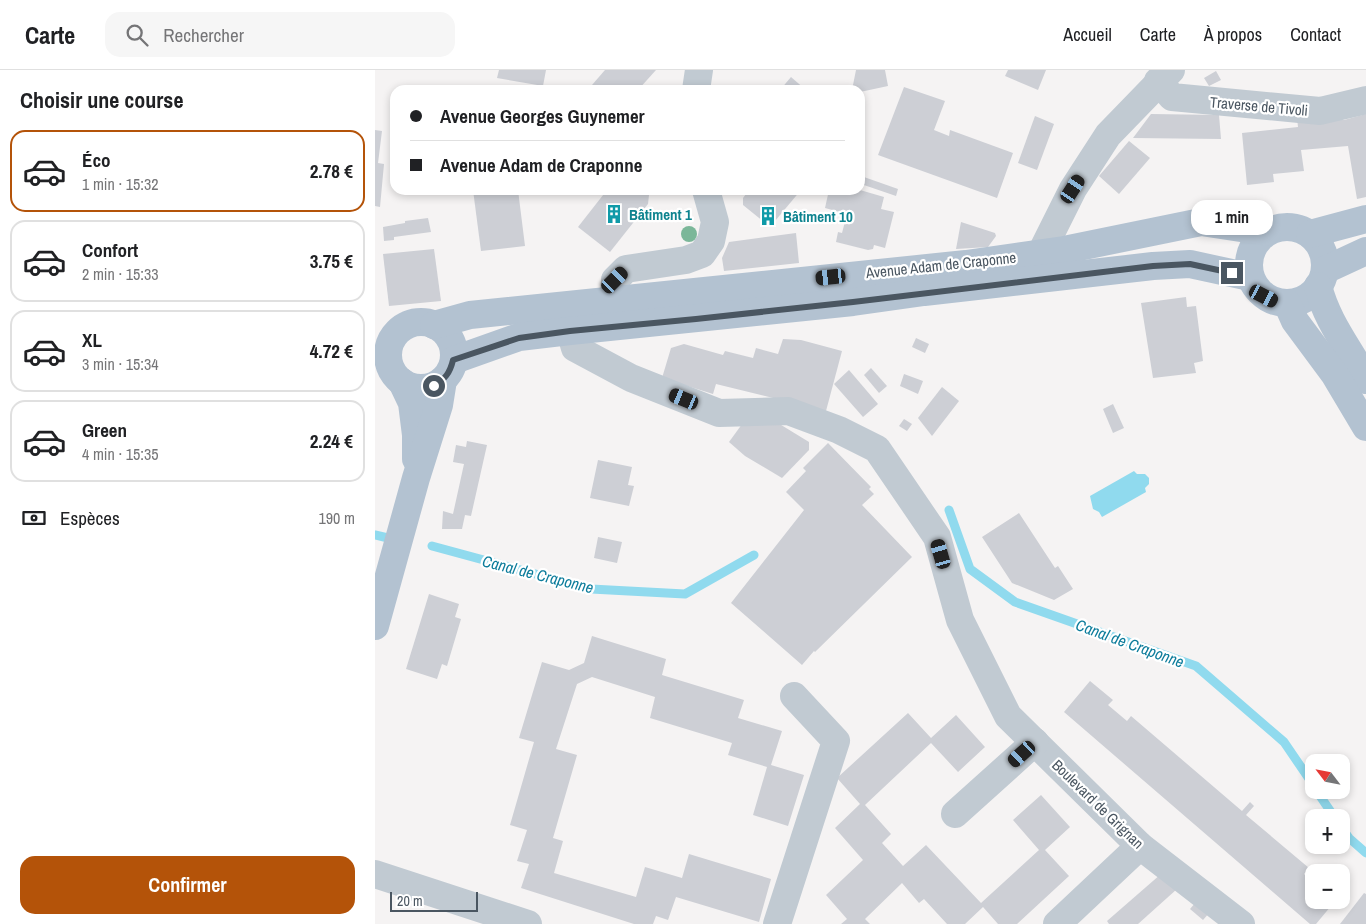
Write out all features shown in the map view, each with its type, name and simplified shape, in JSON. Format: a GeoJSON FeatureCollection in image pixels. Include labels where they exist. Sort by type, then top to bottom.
{"type":"FeatureCollection","features":[{"type":"Feature","properties":{"kind":"main road"},"geometry":{"type":"LineString","coordinates":[[1310,234],[1366,219]]}},
{"type":"Feature","properties":{"kind":"main road","name":"Avenue Adam de Craponne"},"geometry":{"type":"LineString","coordinates":[[434,325],[470,315],[966,264],[1041,253],[1201,222],[1267,232]]}},
{"type":"Feature","properties":{"kind":"main road"},"geometry":{"type":"LineString","coordinates":[[1366,251],[1321,278],[1310,295],[1299,301],[1287,303],[1275,301],[1264,296],[1250,277],[1249,264],[1251,252],[1257,240],[1267,232],[1289,226],[1310,234],[1317,241],[1325,260],[1321,278],[1323,305],[1366,380]]}},
{"type":"Feature","properties":{"kind":"main road","name":"Avenue Adam de Craponne"},"geometry":{"type":"LineString","coordinates":[[448,370],[519,338],[570,331],[843,303],[1153,266],[1190,264],[1250,277]]}},
{"type":"Feature","properties":{"kind":"main road"},"geometry":{"type":"LineString","coordinates":[[1287,303],[1295,321],[1335,375],[1366,427]]}},
{"type":"Feature","properties":{"kind":"main road"},"geometry":{"type":"LineString","coordinates":[[375,626],[416,478],[439,406],[453,350],[450,340],[443,331],[434,325],[425,323],[386,332],[391,342],[388,352],[390,372],[412,403],[416,434],[416,478]]}},
{"type":"Feature","properties":{"kind":"main road"},"geometry":{"type":"LineString","coordinates":[[390,372],[412,387],[423,389],[434,386],[448,370]]}},
{"type":"Feature","properties":{"kind":"street"},"geometry":{"type":"LineString","coordinates":[[698,85],[699,70]]}},
{"type":"Feature","properties":{"kind":"street"},"geometry":{"type":"LineString","coordinates":[[1041,253],[1073,189],[1108,135],[1164,76]]}},
{"type":"Feature","properties":{"kind":"street","name":"Traverse de Tivoli"},"geometry":{"type":"LineString","coordinates":[[1164,76],[1171,97],[1320,112],[1366,100]]}},
{"type":"Feature","properties":{"kind":"street"},"geometry":{"type":"LineString","coordinates":[[614,300],[615,280],[626,269],[686,260],[702,254],[711,241],[715,222],[707,195]]}},
{"type":"Feature","properties":{"kind":"street","name":"Boulevard de Grignan"},"geometry":{"type":"LineString","coordinates":[[570,331],[575,348],[631,378],[719,413],[788,410],[839,430],[877,449],[937,537],[960,620],[1008,716],[1140,846],[1241,924]]}},
{"type":"Feature","properties":{"kind":"street"},"geometry":{"type":"LineString","coordinates":[[777,924],[836,741],[795,696]]}},
{"type":"Feature","properties":{"kind":"street"},"geometry":{"type":"LineString","coordinates":[[955,814],[1035,742]]}},
{"type":"Feature","properties":{"kind":"street"},"geometry":{"type":"LineString","coordinates":[[1057,924],[1140,846]]}},
{"type":"Feature","properties":{"kind":"street"},"geometry":{"type":"LineString","coordinates":[[375,874],[528,924]]}},
{"type":"Feature","properties":{"kind":"water"},"geometry":{"type":"Polygon","coordinates":[[[1134,471],[1137,474],[1145,474],[1149,478],[1149,484],[1145,488],[1146,492],[1102,517],[1099,512],[1093,509],[1090,496],[1134,471]]]}},
{"type":"Feature","properties":{"kind":"building"},"geometry":{"type":"Polygon","coordinates":[[[499,70],[546,70],[543,85],[497,78],[499,70]]]}},
{"type":"Feature","properties":{"kind":"building"},"geometry":{"type":"Polygon","coordinates":[[[605,70],[656,70],[642,85],[592,85],[605,70]]]}},
{"type":"Feature","properties":{"kind":"building"},"geometry":{"type":"Polygon","coordinates":[[[856,70],[885,70],[888,86],[865,91],[865,85],[853,85],[856,70]]]}},
{"type":"Feature","properties":{"kind":"building"},"geometry":{"type":"Polygon","coordinates":[[[1008,70],[1046,70],[1038,90],[1005,76],[1008,70]]]}},
{"type":"Feature","properties":{"kind":"building"},"geometry":{"type":"Polygon","coordinates":[[[1216,71],[1221,80],[1209,86],[1204,78],[1216,71]]]}},
{"type":"Feature","properties":{"kind":"building"},"geometry":{"type":"Polygon","coordinates":[[[791,77],[800,85],[784,85],[791,77]]]}},
{"type":"Feature","properties":{"kind":"building"},"geometry":{"type":"Polygon","coordinates":[[[904,87],[945,101],[934,130],[949,136],[950,130],[1013,153],[997,198],[878,155],[904,87]]]}},
{"type":"Feature","properties":{"kind":"building"},"geometry":{"type":"Polygon","coordinates":[[[1151,114],[1219,115],[1221,139],[1133,138],[1151,114]]]}},
{"type":"Feature","properties":{"kind":"building"},"geometry":{"type":"Polygon","coordinates":[[[1366,114],[1366,197],[1357,199],[1348,146],[1301,150],[1304,171],[1273,174],[1274,182],[1247,185],[1242,133],[1298,127],[1297,118],[1344,120],[1366,114]]]}},
{"type":"Feature","properties":{"kind":"building"},"geometry":{"type":"Polygon","coordinates":[[[1035,116],[1054,124],[1037,170],[1018,163],[1035,116]]]}},
{"type":"Feature","properties":{"kind":"building"},"geometry":{"type":"Polygon","coordinates":[[[375,130],[382,131],[378,163],[384,164],[380,207],[375,206],[375,130]]]}},
{"type":"Feature","properties":{"kind":"building"},"geometry":{"type":"Polygon","coordinates":[[[1129,141],[1150,158],[1119,194],[1099,176],[1129,141]]]}},
{"type":"Feature","properties":{"kind":"building"},"geometry":{"type":"Polygon","coordinates":[[[865,177],[898,189],[896,196],[865,185],[865,177]]]}},
{"type":"Feature","properties":{"kind":"building"},"geometry":{"type":"Polygon","coordinates":[[[865,191],[884,197],[881,209],[894,212],[885,248],[874,245],[873,249],[868,250],[836,242],[838,232],[842,233],[847,214],[825,208],[828,195],[865,195],[865,191]]]}},
{"type":"Feature","properties":{"kind":"building"},"geometry":{"type":"Polygon","coordinates":[[[474,195],[519,195],[525,246],[481,251],[474,195]]]}},
{"type":"Feature","properties":{"kind":"building","name":"Bâtiment 1"},"geometry":{"type":"Polygon","coordinates":[[[603,195],[649,195],[648,204],[610,252],[578,227],[603,195]]]}},
{"type":"Feature","properties":{"kind":"building","name":"Bâtiment 10"},"geometry":{"type":"Polygon","coordinates":[[[745,195],[797,195],[770,227],[743,205],[743,198],[745,195]]]}},
{"type":"Feature","properties":{"kind":"building"},"geometry":{"type":"Polygon","coordinates":[[[428,218],[431,232],[394,237],[394,240],[384,241],[383,227],[405,223],[405,221],[428,218]]]}},
{"type":"Feature","properties":{"kind":"building"},"geometry":{"type":"Polygon","coordinates":[[[961,222],[995,233],[996,236],[988,247],[956,249],[961,222]]]}},
{"type":"Feature","properties":{"kind":"building"},"geometry":{"type":"Polygon","coordinates":[[[796,233],[799,263],[724,271],[722,258],[729,242],[796,233]]]}},
{"type":"Feature","properties":{"kind":"building"},"geometry":{"type":"Polygon","coordinates":[[[434,249],[441,301],[389,306],[383,254],[434,249]]]}},
{"type":"Feature","properties":{"kind":"building"},"geometry":{"type":"Polygon","coordinates":[[[1186,297],[1187,307],[1196,306],[1203,361],[1194,363],[1196,373],[1153,378],[1141,303],[1186,297]]]}},
{"type":"Feature","properties":{"kind":"building"},"geometry":{"type":"Polygon","coordinates":[[[916,338],[929,344],[925,353],[912,347],[916,338]]]}},
{"type":"Feature","properties":{"kind":"building"},"geometry":{"type":"Polygon","coordinates":[[[783,339],[801,340],[842,351],[826,411],[716,384],[713,394],[662,378],[671,348],[684,344],[723,355],[725,351],[753,358],[756,348],[778,354],[783,339]]]}},
{"type":"Feature","properties":{"kind":"building"},"geometry":{"type":"Polygon","coordinates":[[[871,368],[887,386],[879,393],[864,375],[871,368]]]}},
{"type":"Feature","properties":{"kind":"building"},"geometry":{"type":"Polygon","coordinates":[[[849,370],[878,404],[863,417],[834,384],[849,370]]]}},
{"type":"Feature","properties":{"kind":"building"},"geometry":{"type":"Polygon","coordinates":[[[904,374],[923,381],[918,394],[900,386],[904,374]]]}},
{"type":"Feature","properties":{"kind":"building"},"geometry":{"type":"Polygon","coordinates":[[[942,387],[959,401],[932,436],[918,418],[942,387]]]}},
{"type":"Feature","properties":{"kind":"building"},"geometry":{"type":"Polygon","coordinates":[[[1113,404],[1124,428],[1113,433],[1103,409],[1113,404]]]}},
{"type":"Feature","properties":{"kind":"building"},"geometry":{"type":"Polygon","coordinates":[[[904,419],[912,424],[907,431],[899,426],[904,419]]]}},
{"type":"Feature","properties":{"kind":"building"},"geometry":{"type":"Polygon","coordinates":[[[745,420],[773,420],[809,442],[809,450],[782,478],[745,456],[729,442],[745,420]]]}},
{"type":"Feature","properties":{"kind":"building"},"geometry":{"type":"Polygon","coordinates":[[[467,441],[487,445],[471,516],[465,515],[462,529],[442,529],[443,511],[453,514],[464,464],[453,462],[456,445],[466,447],[467,441]]]}},
{"type":"Feature","properties":{"kind":"building"},"geometry":{"type":"Polygon","coordinates":[[[828,443],[871,487],[869,489],[874,494],[862,505],[912,557],[814,651],[802,665],[731,603],[804,510],[786,492],[806,471],[803,468],[828,443]]]}},
{"type":"Feature","properties":{"kind":"building"},"geometry":{"type":"Polygon","coordinates":[[[598,460],[632,467],[628,485],[634,486],[629,506],[590,498],[598,460]]]}},
{"type":"Feature","properties":{"kind":"building"},"geometry":{"type":"Polygon","coordinates":[[[1019,513],[1055,568],[1058,566],[1073,589],[1054,600],[1012,583],[982,537],[1019,513]]]}},
{"type":"Feature","properties":{"kind":"building"},"geometry":{"type":"Polygon","coordinates":[[[598,537],[622,542],[617,563],[594,558],[598,537]]]}},
{"type":"Feature","properties":{"kind":"building"},"geometry":{"type":"Polygon","coordinates":[[[429,594],[459,604],[455,617],[461,619],[447,666],[442,664],[437,679],[406,669],[429,594]]]}},
{"type":"Feature","properties":{"kind":"building"},"geometry":{"type":"Polygon","coordinates":[[[592,636],[666,659],[662,675],[744,700],[738,718],[782,731],[771,765],[804,775],[788,826],[753,815],[767,767],[728,755],[732,743],[650,718],[655,697],[592,677],[577,684],[556,749],[577,755],[553,838],[563,841],[554,873],[636,897],[645,867],[682,878],[689,854],[771,879],[759,922],[676,897],[668,920],[656,916],[653,924],[634,924],[521,888],[529,864],[517,861],[527,830],[510,825],[534,742],[519,738],[542,662],[569,670],[584,663],[592,636]]]}},
{"type":"Feature","properties":{"kind":"building"},"geometry":{"type":"Polygon","coordinates":[[[1090,681],[1113,700],[1108,705],[1127,721],[1131,716],[1242,811],[1250,802],[1254,806],[1246,815],[1305,865],[1305,909],[1328,909],[1316,924],[1310,924],[1064,712],[1090,681]]]}},
{"type":"Feature","properties":{"kind":"building"},"geometry":{"type":"Polygon","coordinates":[[[908,713],[931,738],[956,715],[985,747],[958,772],[931,743],[865,805],[891,834],[882,843],[903,866],[926,845],[981,903],[1039,850],[1013,820],[1041,795],[1070,827],[1045,850],[1069,876],[1017,924],[998,924],[983,907],[965,924],[947,924],[924,899],[919,903],[902,883],[865,919],[870,924],[841,924],[847,919],[826,895],[863,860],[835,828],[860,804],[837,778],[908,713]]]}},
{"type":"Feature","properties":{"kind":"building"},"geometry":{"type":"Polygon","coordinates":[[[1161,874],[1177,889],[1138,924],[1109,924],[1107,921],[1161,874]]]}},
{"type":"Feature","properties":{"kind":"building"},"geometry":{"type":"Polygon","coordinates":[[[1364,893],[1366,894],[1366,924],[1340,924],[1364,893]]]}},
{"type":"Feature","properties":{"kind":"building"},"geometry":{"type":"Polygon","coordinates":[[[1196,902],[1210,912],[1203,920],[1190,909],[1196,902]]]}},
{"type":"Feature","properties":{"kind":"waterway","name":"Canal de Craponne"},"geometry":{"type":"LineString","coordinates":[[949,510],[970,569],[1015,602],[1196,666],[1284,742],[1305,773]]}},
{"type":"Feature","properties":{"kind":"waterway","name":"Canal de Craponne"},"geometry":{"type":"LineString","coordinates":[[375,535],[388,538]]}},
{"type":"Feature","properties":{"kind":"waterway","name":"Canal de Craponne"},"geometry":{"type":"LineString","coordinates":[[432,546],[591,589],[685,594],[754,555]]}},
{"type":"Feature","properties":{"kind":"waterway","name":"Canal de Craponne"},"geometry":{"type":"LineString","coordinates":[[1322,799],[1329,809]]}},
{"type":"Feature","properties":{"kind":"waterway","name":"Canal de Craponne"},"geometry":{"type":"LineString","coordinates":[[1350,839],[1366,853]]}},
{"type":"Feature","properties":{"kind":"place","name":"Bâtiment 1"},"geometry":{"type":"Point","coordinates":[614,214]}},
{"type":"Feature","properties":{"kind":"place","name":"Bâtiment 10"},"geometry":{"type":"Point","coordinates":[768,216]}},
{"type":"Feature","properties":{"kind":"route"},"geometry":{"type":"LineString","coordinates":[[434,386],[443,380],[450,371],[453,360],[519,338],[853,302],[1153,266],[1190,264],[1232,273]]}}]}
